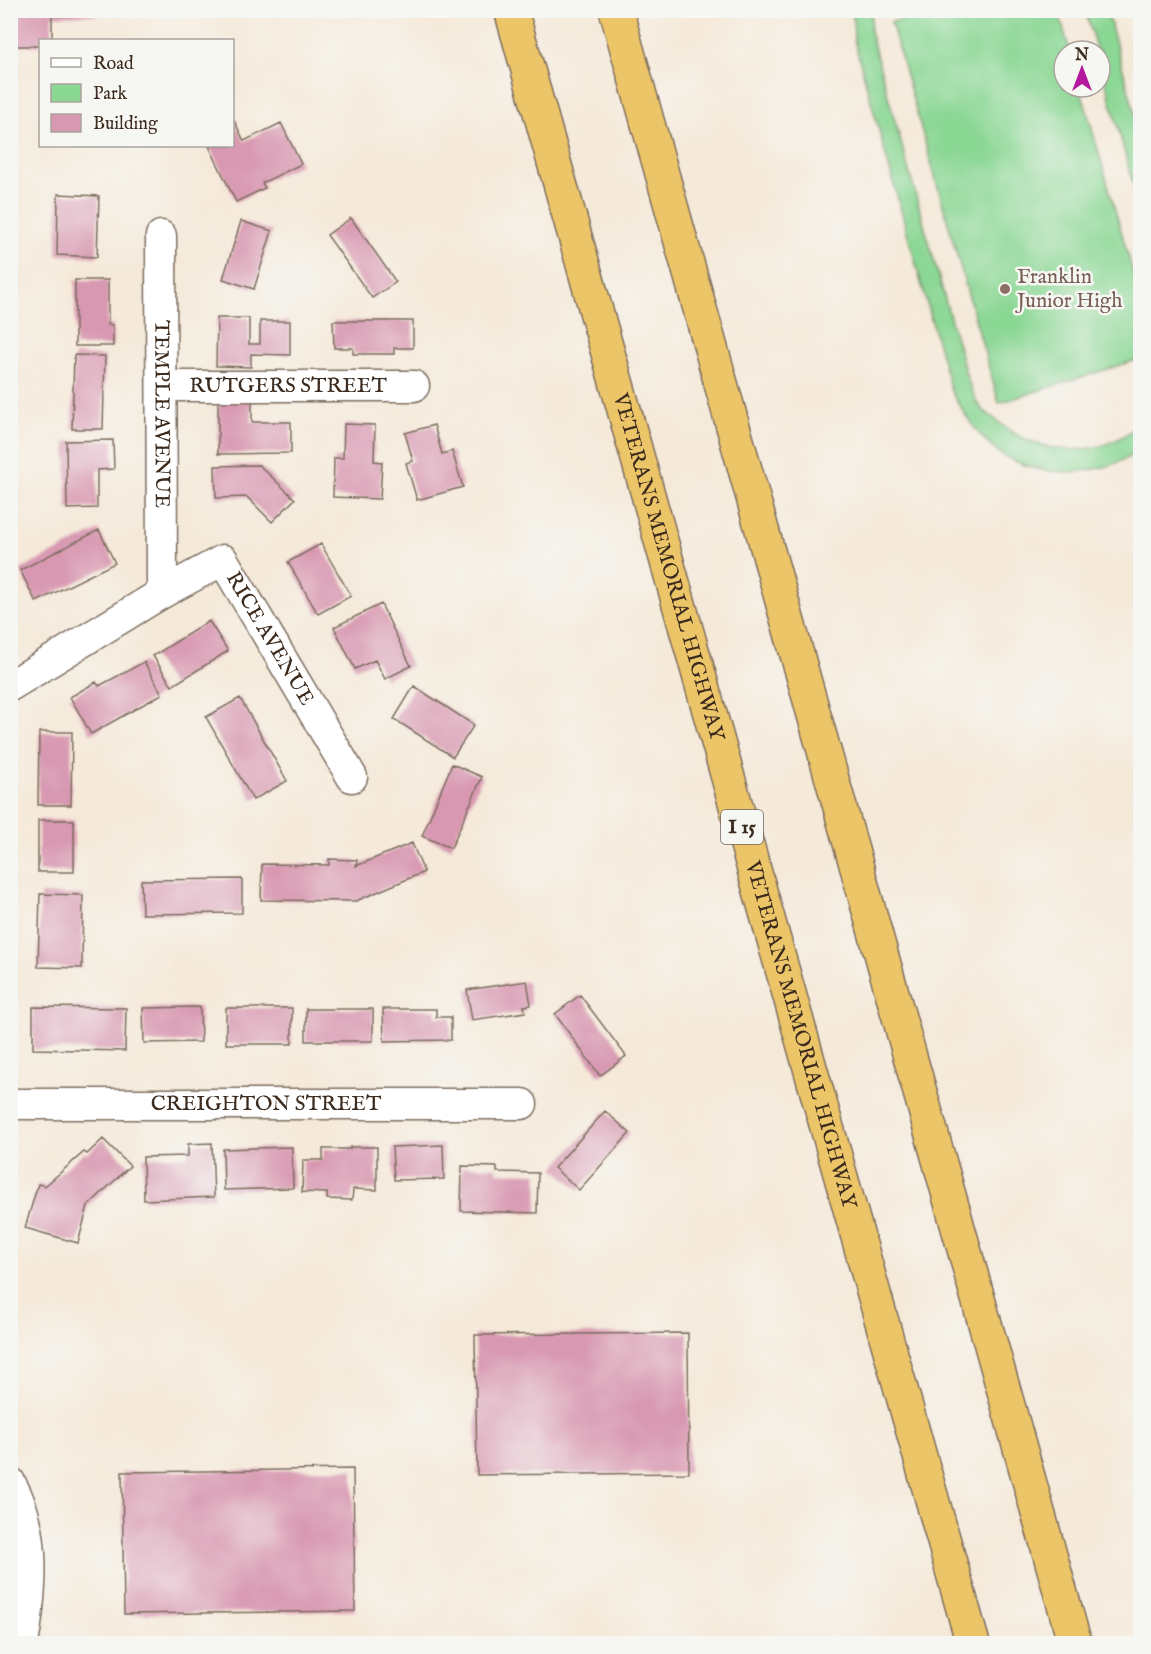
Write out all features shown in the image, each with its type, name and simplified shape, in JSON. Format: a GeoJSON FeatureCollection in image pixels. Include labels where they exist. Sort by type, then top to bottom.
{"type":"FeatureCollection","features":[{"type":"Feature","properties":{"kind":"highway","name":"VETERANS MEMORIAL HIGHWAY"},"geometry":{"type":"LineString","coordinates":[[511,10],[973,1644]]}},
{"type":"Feature","properties":{"kind":"highway"},"geometry":{"type":"LineString","coordinates":[[616,10],[1075,1644]]}},
{"type":"Feature","properties":{"kind":"street","name":"TEMPLE AVENUE"},"geometry":{"type":"LineString","coordinates":[[160,236],[162,593]]}},
{"type":"Feature","properties":{"kind":"street","name":"RUTGERS STREET"},"geometry":{"type":"LineString","coordinates":[[162,386],[414,386]]}},
{"type":"Feature","properties":{"kind":"street","name":"RICE AVENUE"},"geometry":{"type":"LineString","coordinates":[[162,593],[223,560],[352,777]]}},
{"type":"Feature","properties":{"kind":"street"},"geometry":{"type":"LineString","coordinates":[[10,686],[162,593]]}},
{"type":"Feature","properties":{"kind":"street","name":"CREIGHTON STREET"},"geometry":{"type":"LineString","coordinates":[[10,1104],[522,1104]]}},
{"type":"Feature","properties":{"kind":"street"},"geometry":{"type":"LineString","coordinates":[[10,1482],[17,1493],[29,1543],[31,1593],[22,1644]]}},
{"type":"Feature","properties":{"kind":"green space"},"geometry":{"type":"Polygon","coordinates":[[[853,11],[872,11],[870,32],[967,378],[978,404],[1011,431],[1029,441],[1048,447],[1087,449],[1124,436],[1140,423],[1140,450],[1126,459],[1076,472],[1058,472],[1024,465],[1008,458],[990,445],[962,410],[951,391],[854,40],[853,11]]]}},
{"type":"Feature","properties":{"kind":"green space"},"geometry":{"type":"Polygon","coordinates":[[[934,11],[1058,11],[1066,39],[1052,39],[1052,99],[1083,99],[1140,297],[1140,359],[999,403],[891,22],[934,11]]]}},
{"type":"Feature","properties":{"kind":"green space"},"geometry":{"type":"Polygon","coordinates":[[[1085,11],[1107,11],[1140,132],[1140,209],[1110,99],[1112,99],[1112,39],[1093,39],[1085,11]]]}},
{"type":"Feature","properties":{"kind":"building"},"geometry":{"type":"Polygon","coordinates":[[[10,10],[98,10],[98,15],[52,16],[52,39],[39,39],[39,46],[10,46],[10,10]]]}},
{"type":"Feature","properties":{"kind":"building"},"geometry":{"type":"Polygon","coordinates":[[[234,120],[244,141],[281,123],[301,164],[262,183],[265,188],[236,202],[209,147],[234,147],[234,120]]]}},
{"type":"Feature","properties":{"kind":"building"},"geometry":{"type":"Polygon","coordinates":[[[58,194],[99,196],[97,257],[57,255],[58,194]]]}},
{"type":"Feature","properties":{"kind":"building"},"geometry":{"type":"Polygon","coordinates":[[[351,218],[396,282],[372,298],[327,235],[351,218]]]}},
{"type":"Feature","properties":{"kind":"building"},"geometry":{"type":"Polygon","coordinates":[[[241,221],[272,231],[254,289],[223,279],[241,221]]]}},
{"type":"Feature","properties":{"kind":"building"},"geometry":{"type":"Polygon","coordinates":[[[75,280],[108,280],[108,325],[113,325],[113,346],[75,346],[75,280]]]}},
{"type":"Feature","properties":{"kind":"building"},"geometry":{"type":"Polygon","coordinates":[[[217,318],[249,318],[249,344],[260,344],[260,321],[290,321],[290,355],[251,354],[251,367],[216,366],[217,318]]]}},
{"type":"Feature","properties":{"kind":"building"},"geometry":{"type":"Polygon","coordinates":[[[333,321],[413,321],[413,348],[394,348],[394,354],[353,354],[353,348],[334,348],[333,321]]]}},
{"type":"Feature","properties":{"kind":"building"},"geometry":{"type":"Polygon","coordinates":[[[74,355],[105,356],[103,429],[72,429],[74,355]]]}},
{"type":"Feature","properties":{"kind":"building"},"geometry":{"type":"Polygon","coordinates":[[[218,400],[252,400],[252,422],[291,422],[291,453],[218,454],[218,400]]]}},
{"type":"Feature","properties":{"kind":"building"},"geometry":{"type":"Polygon","coordinates":[[[344,424],[375,425],[374,461],[382,462],[380,499],[333,497],[334,458],[343,458],[344,424]]]}},
{"type":"Feature","properties":{"kind":"building"},"geometry":{"type":"Polygon","coordinates":[[[434,425],[442,454],[452,451],[463,487],[417,500],[406,463],[413,461],[405,433],[434,425]]]}},
{"type":"Feature","properties":{"kind":"building"},"geometry":{"type":"Polygon","coordinates":[[[113,440],[114,469],[97,470],[97,508],[67,509],[66,441],[113,440]]]}},
{"type":"Feature","properties":{"kind":"building"},"geometry":{"type":"Polygon","coordinates":[[[259,465],[295,499],[272,522],[247,497],[216,498],[215,466],[259,465]]]}},
{"type":"Feature","properties":{"kind":"building"},"geometry":{"type":"Polygon","coordinates":[[[99,530],[115,563],[36,602],[20,570],[99,530]]]}},
{"type":"Feature","properties":{"kind":"building"},"geometry":{"type":"Polygon","coordinates":[[[321,544],[351,596],[318,614],[288,562],[321,544]]]}},
{"type":"Feature","properties":{"kind":"building"},"geometry":{"type":"Polygon","coordinates":[[[381,604],[411,666],[385,679],[375,660],[355,669],[334,627],[381,604]]]}},
{"type":"Feature","properties":{"kind":"building"},"geometry":{"type":"Polygon","coordinates":[[[209,621],[228,651],[172,686],[153,656],[209,621]]]}},
{"type":"Feature","properties":{"kind":"building"},"geometry":{"type":"Polygon","coordinates":[[[144,662],[162,694],[91,734],[70,697],[96,682],[99,686],[144,662]]]}},
{"type":"Feature","properties":{"kind":"building"},"geometry":{"type":"Polygon","coordinates":[[[414,686],[474,725],[453,757],[394,719],[414,686]]]}},
{"type":"Feature","properties":{"kind":"building"},"geometry":{"type":"Polygon","coordinates":[[[240,698],[287,781],[253,800],[206,717],[240,698]]]}},
{"type":"Feature","properties":{"kind":"building"},"geometry":{"type":"Polygon","coordinates":[[[39,732],[72,732],[71,805],[38,805],[39,732]]]}},
{"type":"Feature","properties":{"kind":"building"},"geometry":{"type":"Polygon","coordinates":[[[452,764],[482,777],[451,848],[422,836],[452,764]]]}},
{"type":"Feature","properties":{"kind":"building"},"geometry":{"type":"Polygon","coordinates":[[[38,820],[74,820],[74,872],[38,872],[38,820]]]}},
{"type":"Feature","properties":{"kind":"building"},"geometry":{"type":"Polygon","coordinates":[[[412,843],[424,872],[356,901],[261,900],[262,864],[329,865],[329,859],[357,860],[356,866],[412,843]]]}},
{"type":"Feature","properties":{"kind":"building"},"geometry":{"type":"Polygon","coordinates":[[[242,879],[242,913],[142,914],[141,880],[242,879]]]}},
{"type":"Feature","properties":{"kind":"building"},"geometry":{"type":"Polygon","coordinates":[[[40,894],[83,895],[82,968],[38,967],[40,894]]]}},
{"type":"Feature","properties":{"kind":"building"},"geometry":{"type":"Polygon","coordinates":[[[527,981],[531,1005],[524,1006],[525,1012],[472,1020],[467,990],[527,981]]]}},
{"type":"Feature","properties":{"kind":"building"},"geometry":{"type":"Polygon","coordinates":[[[580,995],[626,1056],[600,1076],[555,1014],[580,995]]]}},
{"type":"Feature","properties":{"kind":"building"},"geometry":{"type":"Polygon","coordinates":[[[33,1007],[126,1008],[125,1051],[33,1049],[33,1007]]]}},
{"type":"Feature","properties":{"kind":"building"},"geometry":{"type":"Polygon","coordinates":[[[200,1007],[201,1042],[144,1043],[143,1008],[200,1007]]]}},
{"type":"Feature","properties":{"kind":"building"},"geometry":{"type":"Polygon","coordinates":[[[226,1008],[292,1008],[292,1044],[226,1044],[226,1008]]]}},
{"type":"Feature","properties":{"kind":"building"},"geometry":{"type":"Polygon","coordinates":[[[306,1009],[373,1009],[373,1041],[306,1041],[306,1009]]]}},
{"type":"Feature","properties":{"kind":"building"},"geometry":{"type":"Polygon","coordinates":[[[383,1009],[436,1009],[436,1017],[451,1017],[451,1040],[384,1041],[383,1009]]]}},
{"type":"Feature","properties":{"kind":"building"},"geometry":{"type":"Polygon","coordinates":[[[605,1111],[630,1133],[579,1190],[554,1168],[605,1111]]]}},
{"type":"Feature","properties":{"kind":"building"},"geometry":{"type":"Polygon","coordinates":[[[103,1139],[130,1166],[88,1206],[78,1243],[25,1228],[38,1184],[45,1186],[84,1152],[87,1154],[103,1139]]]}},
{"type":"Feature","properties":{"kind":"building"},"geometry":{"type":"Polygon","coordinates":[[[212,1143],[214,1197],[144,1200],[143,1157],[188,1156],[188,1144],[212,1143]]]}},
{"type":"Feature","properties":{"kind":"building"},"geometry":{"type":"Polygon","coordinates":[[[443,1145],[444,1179],[394,1180],[392,1147],[443,1145]]]}},
{"type":"Feature","properties":{"kind":"building"},"geometry":{"type":"Polygon","coordinates":[[[292,1147],[293,1188],[224,1190],[223,1149],[292,1147]]]}},
{"type":"Feature","properties":{"kind":"building"},"geometry":{"type":"Polygon","coordinates":[[[350,1147],[377,1147],[377,1190],[353,1189],[352,1200],[327,1199],[327,1193],[302,1192],[303,1160],[323,1160],[323,1149],[350,1149],[350,1147]]]}},
{"type":"Feature","properties":{"kind":"building"},"geometry":{"type":"Polygon","coordinates":[[[462,1166],[497,1167],[497,1172],[538,1173],[537,1213],[461,1211],[462,1166]]]}},
{"type":"Feature","properties":{"kind":"building"},"geometry":{"type":"Polygon","coordinates":[[[688,1333],[689,1473],[477,1475],[475,1335],[688,1333]]]}},
{"type":"Feature","properties":{"kind":"building"},"geometry":{"type":"Polygon","coordinates":[[[353,1469],[355,1611],[124,1614],[122,1472],[353,1469]]]}},
{"type":"Feature","properties":{"kind":"place","name":"Franklin Junior High"},"geometry":{"type":"Point","coordinates":[1005,289]}}]}
